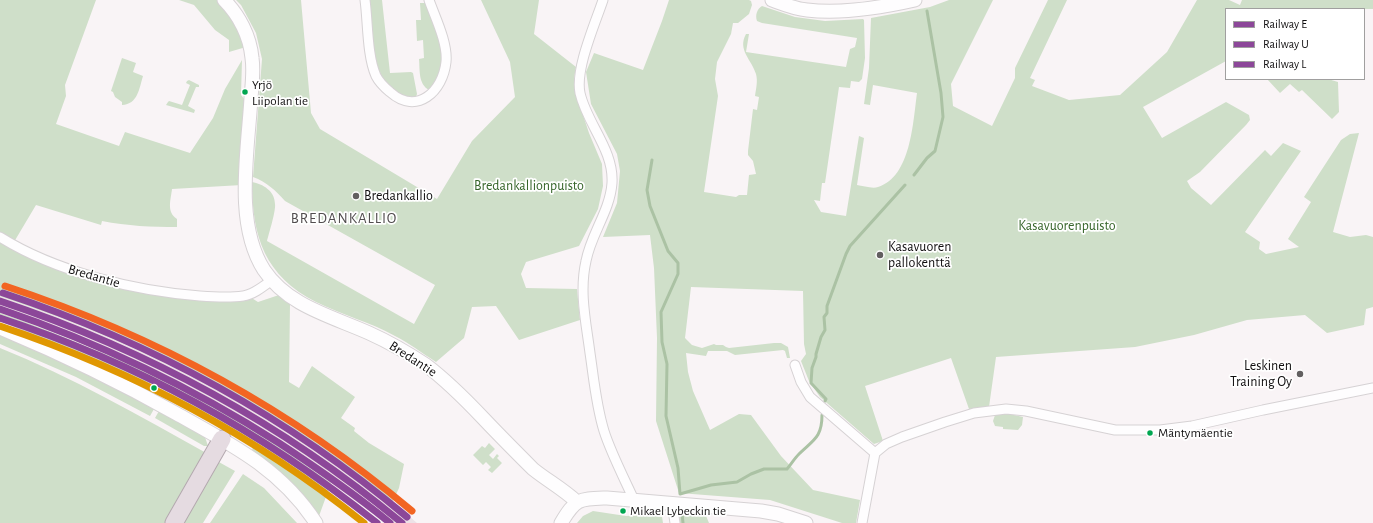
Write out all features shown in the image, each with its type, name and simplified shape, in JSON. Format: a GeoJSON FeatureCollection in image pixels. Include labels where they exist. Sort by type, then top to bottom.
{"type":"FeatureCollection","features":[{"type":"Feature","properties":{"kind":"highway"},"geometry":{"type":"LineString","coordinates":[[174,523],[222,439]]}},
{"type":"Feature","properties":{"kind":"street"},"geometry":{"type":"LineString","coordinates":[[224,0],[240,20],[247,36],[252,55],[252,89],[246,179],[246,212],[251,241],[263,269],[272,280]]}},
{"type":"Feature","properties":{"kind":"street"},"geometry":{"type":"LineString","coordinates":[[365,0],[371,60],[376,76],[381,84],[392,94],[402,100],[410,102],[420,101],[430,95],[442,80],[445,70],[445,49],[429,0]]}},
{"type":"Feature","properties":{"kind":"street"},"geometry":{"type":"LineString","coordinates":[[603,0],[581,66],[578,82],[585,108],[604,148],[609,164],[612,183],[609,197],[591,241],[582,284],[597,406],[605,432],[634,500]]}},
{"type":"Feature","properties":{"kind":"street"},"geometry":{"type":"LineString","coordinates":[[772,0],[784,5],[807,10],[833,11],[864,9],[915,0]]}},
{"type":"Feature","properties":{"kind":"street","name":"Bredantie"},"geometry":{"type":"LineString","coordinates":[[0,237],[46,260],[81,273],[121,284],[174,294],[244,296],[263,287],[272,280],[280,290],[305,306],[370,333],[403,350],[426,365],[454,388],[533,469],[566,492],[577,502]]}},
{"type":"Feature","properties":{"kind":"street"},"geometry":{"type":"LineString","coordinates":[[0,328],[30,340],[123,386],[222,439],[251,457],[272,473],[295,495],[316,523]]}},
{"type":"Feature","properties":{"kind":"street"},"geometry":{"type":"LineString","coordinates":[[795,365],[801,382],[810,398],[875,453]]}},
{"type":"Feature","properties":{"kind":"street"},"geometry":{"type":"LineString","coordinates":[[862,523],[875,453],[886,444],[902,437],[974,413],[1006,409],[1026,411],[1115,430],[1160,430],[1192,426],[1373,388]]}},
{"type":"Feature","properties":{"kind":"street"},"geometry":{"type":"LineString","coordinates":[[562,523],[571,507],[577,502],[607,498],[762,511],[778,514],[806,523]]}},
{"type":"Feature","properties":{"kind":"street"},"geometry":{"type":"LineString","coordinates":[[672,503],[675,523]]}},
{"type":"Feature","properties":{"kind":"shaded area"},"geometry":{"type":"Polygon","coordinates":[[[0,296],[70,321],[132,347],[219,389],[313,448],[391,505],[402,510],[417,523],[386,523],[289,453],[228,414],[176,385],[124,361],[25,321],[0,313],[0,296]]]}},
{"type":"Feature","properties":{"kind":"green space"},"geometry":{"type":"Polygon","coordinates":[[[0,0],[96,0],[65,85],[66,96],[56,124],[119,146],[125,132],[190,153],[213,118],[225,89],[242,60],[241,95],[246,101],[242,185],[172,189],[170,209],[171,213],[177,219],[177,227],[140,226],[102,221],[101,225],[36,205],[14,242],[0,234],[0,0]]]}},
{"type":"Feature","properties":{"kind":"green space"},"geometry":{"type":"Polygon","coordinates":[[[179,0],[218,0],[231,15],[246,47],[229,52],[229,40],[215,30],[194,5],[179,0]]]}},
{"type":"Feature","properties":{"kind":"green space","name":"Bredankallionpuisto"},"geometry":{"type":"Polygon","coordinates":[[[236,0],[301,0],[311,113],[320,129],[437,199],[472,141],[515,97],[510,62],[481,0],[539,0],[534,34],[576,67],[574,79],[576,94],[589,133],[602,164],[603,186],[598,209],[579,246],[526,262],[521,274],[526,288],[577,289],[580,320],[519,340],[496,306],[472,307],[464,338],[436,362],[385,331],[316,302],[299,292],[284,280],[273,267],[265,253],[259,237],[255,220],[252,182],[264,186],[273,195],[275,207],[267,241],[414,324],[435,285],[285,201],[263,181],[253,177],[262,59],[256,33],[241,5],[236,0]]]}},
{"type":"Feature","properties":{"kind":"green space"},"geometry":{"type":"Polygon","coordinates":[[[369,0],[382,0],[390,73],[413,73],[417,94],[413,99],[399,94],[389,86],[382,76],[374,52],[369,0]]]}},
{"type":"Feature","properties":{"kind":"green space","name":"Kasavuorenpuisto"},"geometry":{"type":"Polygon","coordinates":[[[669,0],[751,1],[752,5],[749,14],[738,23],[733,23],[731,34],[717,62],[715,79],[718,96],[704,192],[736,197],[739,195],[747,195],[749,175],[756,174],[753,161],[748,155],[748,151],[753,109],[757,110],[759,97],[755,96],[757,77],[744,50],[743,45],[746,34],[749,34],[746,52],[846,67],[850,49],[855,47],[857,38],[762,23],[756,19],[758,10],[762,6],[795,17],[825,21],[864,20],[865,58],[862,79],[859,82],[851,81],[850,88],[839,87],[825,183],[822,183],[820,201],[814,200],[821,212],[846,216],[859,136],[864,138],[857,185],[876,188],[889,181],[904,161],[912,133],[914,119],[917,93],[873,85],[870,105],[864,104],[869,68],[871,18],[930,7],[949,0],[993,0],[951,84],[953,106],[992,126],[1015,78],[1015,68],[1048,0],[1067,0],[1030,78],[1035,80],[1032,86],[1069,100],[1120,95],[1167,52],[1197,0],[1229,0],[1240,5],[1242,0],[1373,0],[1373,9],[1225,8],[1225,62],[1143,107],[1162,138],[1226,102],[1249,115],[1250,120],[1246,125],[1200,172],[1187,181],[1191,188],[1211,205],[1265,150],[1271,156],[1283,143],[1301,151],[1245,232],[1260,242],[1259,249],[1266,254],[1299,247],[1288,239],[1311,202],[1304,197],[1341,140],[1350,134],[1359,133],[1333,232],[1350,237],[1366,235],[1373,237],[1373,307],[1366,309],[1364,325],[1327,333],[1305,315],[1247,320],[1194,335],[1135,347],[996,357],[989,407],[969,409],[951,358],[865,386],[883,441],[874,444],[820,397],[809,381],[801,361],[806,354],[804,344],[803,291],[691,287],[685,338],[692,345],[702,348],[714,344],[723,345],[729,348],[781,343],[788,347],[790,358],[787,358],[785,351],[783,350],[735,355],[727,351],[708,351],[706,356],[686,353],[688,372],[693,391],[710,430],[739,414],[751,415],[781,456],[813,490],[860,500],[856,523],[842,523],[770,500],[679,493],[656,421],[657,338],[654,268],[650,235],[603,237],[617,203],[620,171],[617,154],[591,104],[586,72],[594,53],[643,70],[669,0]]]}},
{"type":"Feature","properties":{"kind":"green space"},"geometry":{"type":"Polygon","coordinates":[[[420,3],[427,3],[442,49],[442,69],[436,83],[429,90],[425,87],[421,80],[420,72],[419,59],[424,58],[423,40],[417,41],[416,20],[421,20],[420,3]]]}},
{"type":"Feature","properties":{"kind":"green space"},"geometry":{"type":"Polygon","coordinates":[[[122,58],[136,63],[133,72],[143,76],[135,99],[122,105],[122,102],[115,97],[111,91],[122,58]]]}},
{"type":"Feature","properties":{"kind":"green space"},"geometry":{"type":"Polygon","coordinates":[[[189,80],[199,85],[199,87],[196,87],[188,106],[195,110],[194,113],[166,105],[169,101],[182,105],[190,85],[186,83],[189,80]]]}},
{"type":"Feature","properties":{"kind":"green space"},"geometry":{"type":"Polygon","coordinates":[[[1268,80],[1331,80],[1338,82],[1339,112],[1332,119],[1302,90],[1299,92],[1290,84],[1280,93],[1268,80]]]}},
{"type":"Feature","properties":{"kind":"green space"},"geometry":{"type":"Polygon","coordinates":[[[0,240],[115,285],[177,298],[212,300],[250,297],[258,302],[279,295],[290,304],[289,382],[299,388],[312,366],[355,397],[341,418],[355,428],[354,431],[369,443],[404,464],[399,488],[391,505],[313,448],[219,389],[132,347],[70,321],[0,296],[0,240]]]}},
{"type":"Feature","properties":{"kind":"green space"},"geometry":{"type":"Polygon","coordinates":[[[0,313],[133,365],[166,380],[217,408],[256,432],[331,483],[319,516],[301,492],[275,467],[252,450],[253,447],[210,422],[184,401],[151,383],[147,387],[91,365],[0,321],[0,313]]]}},
{"type":"Feature","properties":{"kind":"green space"},"geometry":{"type":"Polygon","coordinates":[[[0,333],[84,372],[154,409],[150,416],[76,377],[0,344],[0,333]]]}},
{"type":"Feature","properties":{"kind":"green space"},"geometry":{"type":"Polygon","coordinates":[[[0,348],[80,384],[208,454],[168,523],[0,523],[0,348]]]}},
{"type":"Feature","properties":{"kind":"green space"},"geometry":{"type":"Polygon","coordinates":[[[159,411],[205,437],[208,446],[204,446],[155,418],[159,411]]]}},
{"type":"Feature","properties":{"kind":"green space"},"geometry":{"type":"Polygon","coordinates":[[[1005,413],[1023,417],[1022,425],[1018,430],[1003,429],[1003,427],[995,426],[993,421],[995,415],[1005,413]]]}},
{"type":"Feature","properties":{"kind":"green space"},"geometry":{"type":"Polygon","coordinates":[[[489,443],[495,449],[489,455],[493,459],[497,454],[499,456],[497,458],[502,463],[492,473],[488,470],[491,467],[486,462],[483,465],[473,455],[482,446],[485,448],[489,443]]]}},
{"type":"Feature","properties":{"kind":"green space"},"geometry":{"type":"Polygon","coordinates":[[[217,461],[235,471],[203,523],[182,523],[217,461]]]}},
{"type":"Feature","properties":{"kind":"green space"},"geometry":{"type":"Polygon","coordinates":[[[243,474],[264,488],[297,523],[210,523],[243,474]]]}},
{"type":"Feature","properties":{"kind":"green space"},"geometry":{"type":"Polygon","coordinates":[[[681,509],[704,511],[709,523],[680,523],[679,512],[681,509]]]}},
{"type":"Feature","properties":{"kind":"green space"},"geometry":{"type":"Polygon","coordinates":[[[593,511],[626,516],[644,515],[662,517],[663,523],[577,523],[583,516],[593,511]]]}},
{"type":"Feature","properties":{"kind":"waterway"},"geometry":{"type":"LineString","coordinates":[[914,175],[927,158],[935,151],[943,117],[941,93],[927,11]]}},
{"type":"Feature","properties":{"kind":"waterway"},"geometry":{"type":"LineString","coordinates":[[652,160],[647,190],[650,206],[668,251],[678,263],[678,274],[661,312],[662,342],[667,364],[666,416],[678,468],[680,494],[711,485],[737,482],[764,469],[787,469],[816,438],[822,423],[822,415]]}},
{"type":"Feature","properties":{"kind":"waterway"},"geometry":{"type":"LineString","coordinates":[[825,401],[826,399],[811,383],[812,368],[821,337],[825,330],[824,317],[827,313],[827,306],[846,254],[850,246],[905,185]]}},
{"type":"Feature","properties":{"kind":"waterway"},"geometry":{"type":"LineString","coordinates":[[682,513],[683,523]]}},
{"type":"Feature","properties":{"kind":"rail line","name":"L"},"geometry":{"type":"LineString","coordinates":[[3,293],[58,313],[111,335],[164,359],[216,386],[266,415],[314,447],[362,481],[407,517]]}},
{"type":"Feature","properties":{"kind":"rail line","name":"E"},"geometry":{"type":"LineString","coordinates":[[0,301],[108,342],[212,393],[310,453],[357,487],[402,523]]}},
{"type":"Feature","properties":{"kind":"rail line","name":"U"},"geometry":{"type":"LineString","coordinates":[[0,309],[109,351],[144,367],[212,403],[279,443],[350,492],[390,523]]}},
{"type":"Feature","properties":{"kind":"transit line"},"geometry":{"type":"LineString","coordinates":[[5,286],[115,328],[168,352],[219,379],[270,408],[319,440],[366,474],[412,511]]}},
{"type":"Feature","properties":{"kind":"transit line"},"geometry":{"type":"LineString","coordinates":[[0,318],[101,356],[198,404],[244,430],[290,459],[377,523]]}},
{"type":"Feature","properties":{"kind":"transit line"},"geometry":{"type":"LineString","coordinates":[[0,326],[97,363],[191,408],[280,462],[323,491],[364,523]]}},
{"type":"Feature","properties":{"kind":"place","name":"Yrjö Liipolan tie"},"geometry":{"type":"Point","coordinates":[245,92]}},
{"type":"Feature","properties":{"kind":"place","name":"Bredankallio"},"geometry":{"type":"Point","coordinates":[356,196]}},
{"type":"Feature","properties":{"kind":"place","name":"Kasavuoren pallokenttä"},"geometry":{"type":"Point","coordinates":[880,255]}},
{"type":"Feature","properties":{"kind":"place","name":"Leskinen Training Oy"},"geometry":{"type":"Point","coordinates":[1300,374]}},
{"type":"Feature","properties":{"kind":"place","name":"Mäntymäentie"},"geometry":{"type":"Point","coordinates":[1150,433]}},
{"type":"Feature","properties":{"kind":"place","name":"Mikael Lybeckin tie"},"geometry":{"type":"Point","coordinates":[623,511]}},
{"type":"Feature","properties":{"kind":"district","name":"BREDANKALLIO"},"geometry":{"type":"Point","coordinates":[344,218]}}]}
